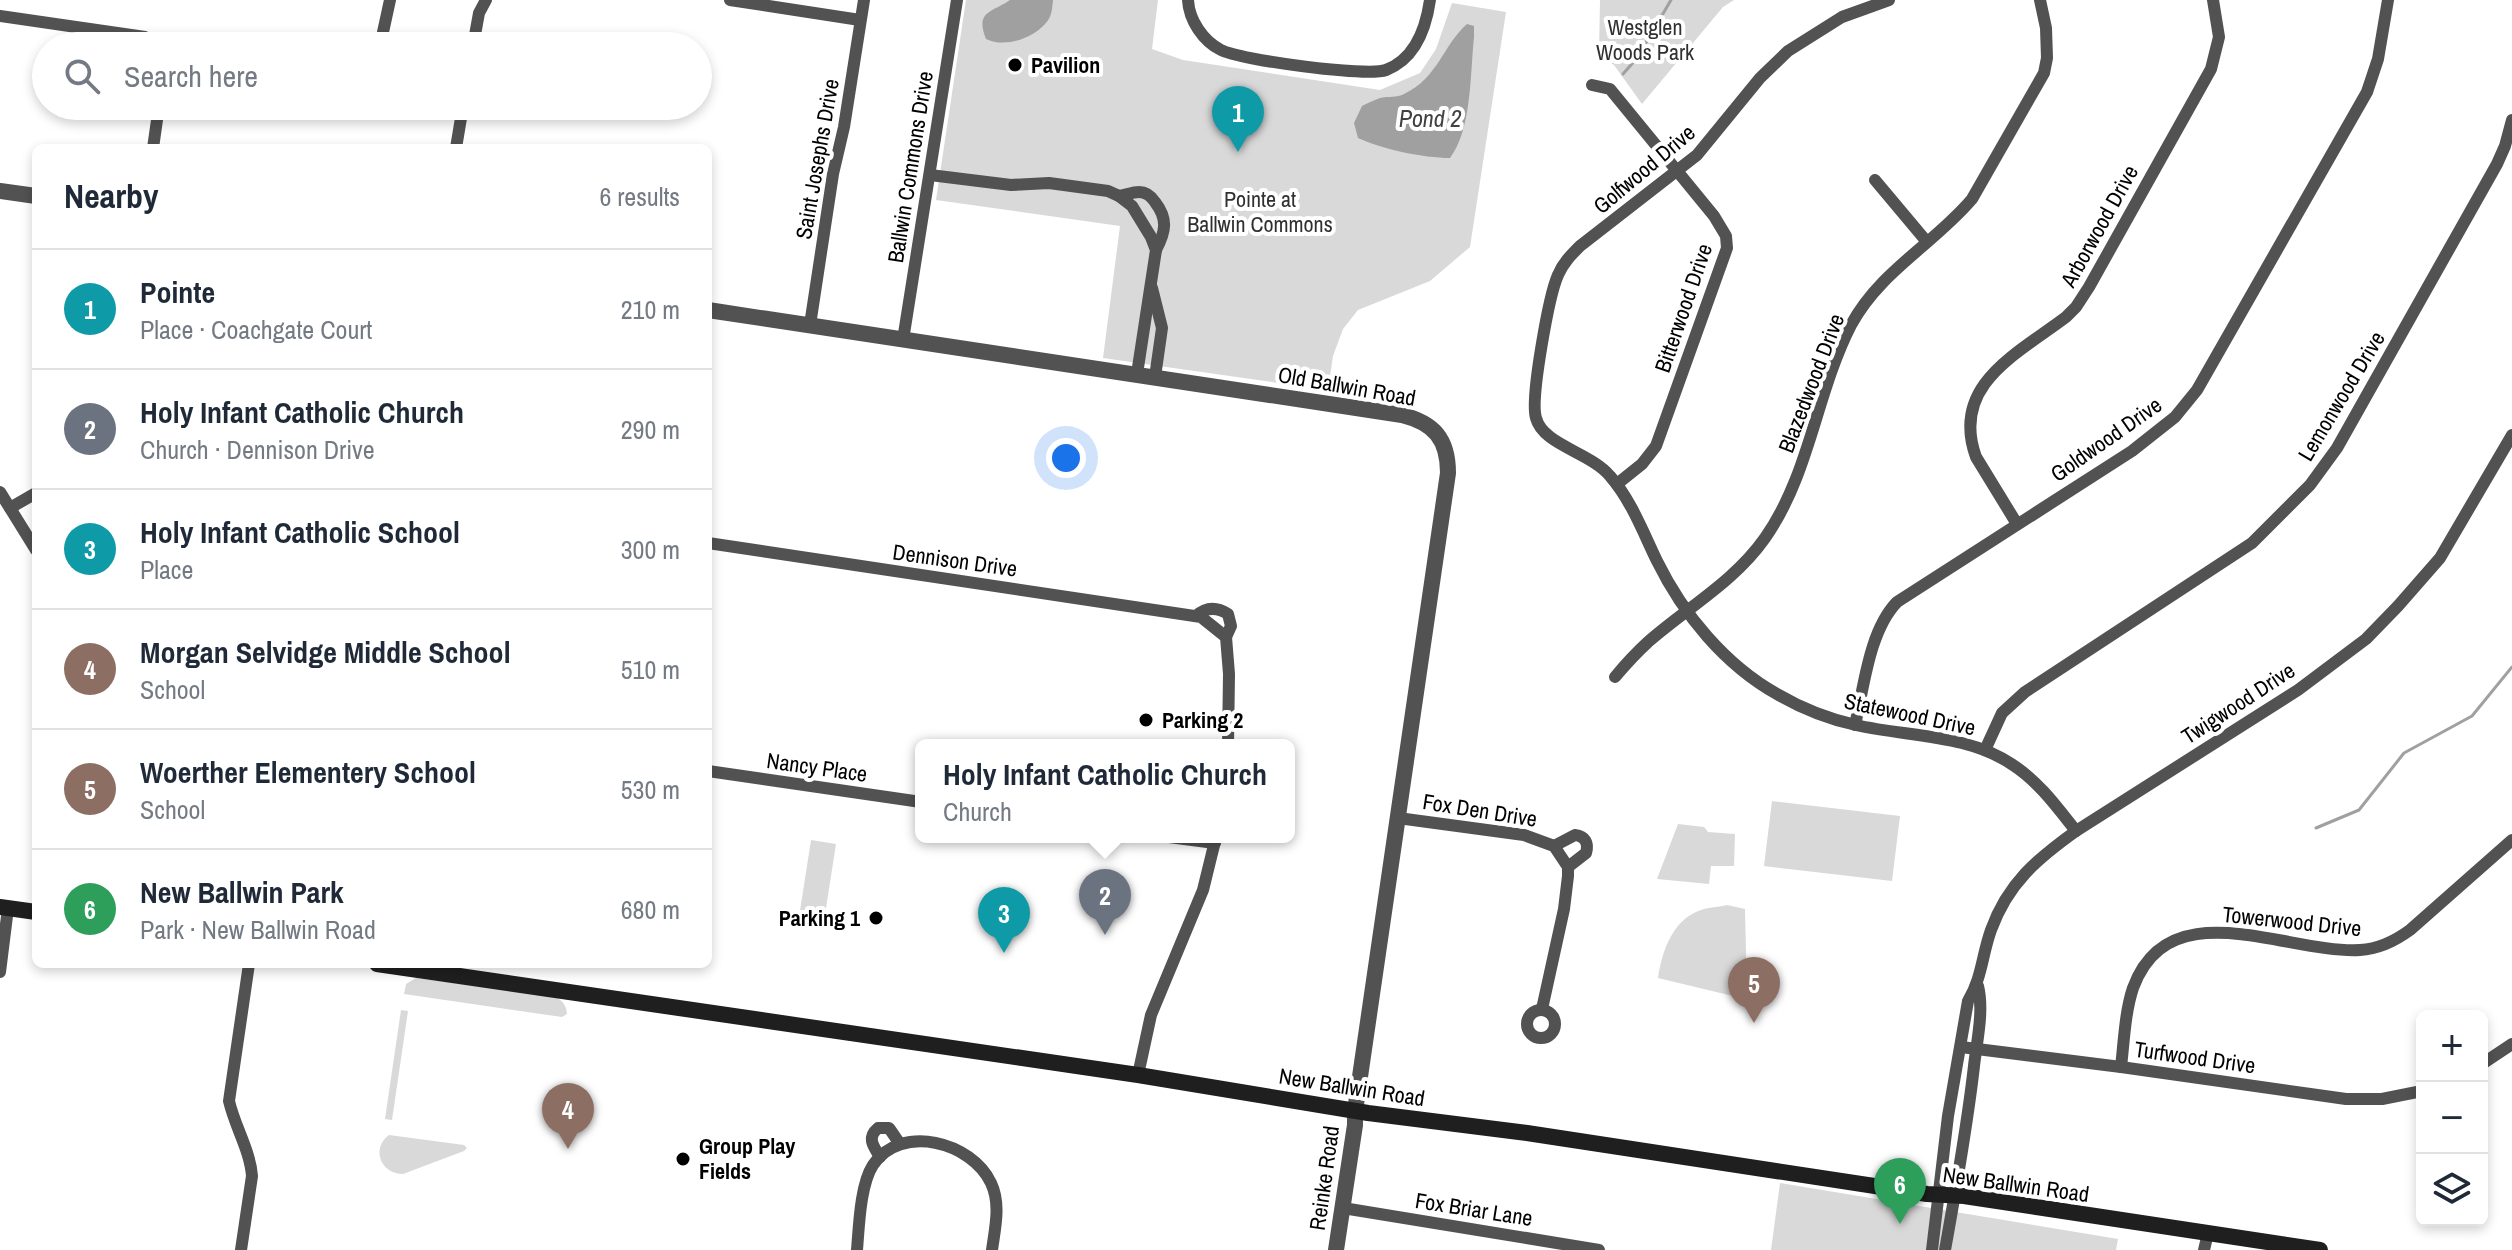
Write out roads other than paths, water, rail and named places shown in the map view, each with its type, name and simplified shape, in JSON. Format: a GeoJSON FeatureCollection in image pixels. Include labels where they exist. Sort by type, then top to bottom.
{"type":"FeatureCollection","features":[{"type":"Feature","properties":{"kind":"main road"},"geometry":{"type":"LineString","coordinates":[[4,907],[32,911]]}},
{"type":"Feature","properties":{"kind":"main road","name":"New Ballwin Road"},"geometry":{"type":"LineString","coordinates":[[404,968],[1138,1075],[1355,1111],[1527,1133],[1835,1181],[2320,1250]]}},
{"type":"Feature","properties":{"kind":"street"},"geometry":{"type":"LineString","coordinates":[[383,32],[390,0]]}},
{"type":"Feature","properties":{"kind":"street"},"geometry":{"type":"LineString","coordinates":[[476,32],[479,13],[486,0]]}},
{"type":"Feature","properties":{"kind":"street"},"geometry":{"type":"LineString","coordinates":[[730,0],[860,20]]}},
{"type":"Feature","properties":{"kind":"street","name":"Saint Josephs Drive"},"geometry":{"type":"LineString","coordinates":[[810,325],[864,0]]}},
{"type":"Feature","properties":{"kind":"street","name":"Ballwin Commons Drive"},"geometry":{"type":"LineString","coordinates":[[903,340],[957,0]]}},
{"type":"Feature","properties":{"kind":"street"},"geometry":{"type":"LineString","coordinates":[[1188,0],[1199,30],[1221,50],[1239,56],[1373,72],[1386,70],[1415,48],[1424,29],[1430,0]]}},
{"type":"Feature","properties":{"kind":"street","name":"Golfwood Drive"},"geometry":{"type":"LineString","coordinates":[[1546,435],[1537,422],[1535,402],[1549,304],[1567,259],[1677,173],[1709,142],[1738,103],[1788,51],[1842,17],[1889,0]]}},
{"type":"Feature","properties":{"kind":"street","name":"Blazedwood Drive"},"geometry":{"type":"LineString","coordinates":[[1615,677],[1650,641],[1735,574],[1766,537],[1795,481],[1850,327],[1885,278],[1959,215],[1972,199],[2038,86],[2047,58],[2046,28],[2040,0]]}},
{"type":"Feature","properties":{"kind":"street","name":"Arborwood Drive"},"geometry":{"type":"LineString","coordinates":[[2017,524],[1972,446],[1969,420],[1975,399],[1985,380],[2066,317],[2089,287],[2211,69],[2219,37],[2213,0]]}},
{"type":"Feature","properties":{"kind":"street","name":"Goldwood Drive"},"geometry":{"type":"LineString","coordinates":[[1855,725],[1876,637],[1889,610],[1897,602],[2132,451],[2187,404],[2207,376],[2367,92],[2378,59],[2388,0]]}},
{"type":"Feature","properties":{"kind":"street"},"geometry":{"type":"LineString","coordinates":[[0,16],[110,32]]}},
{"type":"Feature","properties":{"kind":"street","name":"Bitterwood Drive"},"geometry":{"type":"LineString","coordinates":[[1592,85],[1610,89],[1721,226],[1727,248],[1656,446],[1642,464],[1617,484]]}},
{"type":"Feature","properties":{"kind":"street"},"geometry":{"type":"LineString","coordinates":[[154,144],[157,120]]}},
{"type":"Feature","properties":{"kind":"street"},"geometry":{"type":"LineString","coordinates":[[457,144],[461,120]]}},
{"type":"Feature","properties":{"kind":"street","name":"Lemonwood Drive"},"geometry":{"type":"LineString","coordinates":[[1985,750],[2002,713],[2019,697],[2252,543],[2310,485],[2337,448],[2497,164],[2512,120]]}},
{"type":"Feature","properties":{"kind":"street"},"geometry":{"type":"LineString","coordinates":[[930,175],[1011,185],[1049,183],[1108,191],[1132,206],[1156,250]]}},
{"type":"Feature","properties":{"kind":"street"},"geometry":{"type":"LineString","coordinates":[[1875,180],[1927,242]]}},
{"type":"Feature","properties":{"kind":"street"},"geometry":{"type":"LineString","coordinates":[[0,191],[32,195]]}},
{"type":"Feature","properties":{"kind":"street"},"geometry":{"type":"LineString","coordinates":[[1119,196],[1140,191],[1149,195],[1166,220],[1164,235],[1156,250],[1137,374]]}},
{"type":"Feature","properties":{"kind":"street"},"geometry":{"type":"LineString","coordinates":[[1151,285],[1162,328],[1155,377]]}},
{"type":"Feature","properties":{"kind":"street","name":"Old Ballwin Road"},"geometry":{"type":"LineString","coordinates":[[712,311],[1402,415],[1424,423],[1444,443],[1448,473],[1355,1111]]}},
{"type":"Feature","properties":{"kind":"street","name":"Statewood Drive"},"geometry":{"type":"LineString","coordinates":[[1546,435],[1597,463],[1617,484],[1658,565],[1688,613],[1736,665],[1764,686],[1806,709],[1855,725],[1985,750],[2011,763],[2037,784],[2076,831]]}},
{"type":"Feature","properties":{"kind":"street","name":"Twigwood Drive"},"geometry":{"type":"LineString","coordinates":[[1932,1250],[1948,1116],[1968,1001],[1978,986],[1991,931],[2008,895],[2029,867],[2076,831],[2298,690],[2366,639],[2440,558],[2512,435]]}},
{"type":"Feature","properties":{"kind":"street"},"geometry":{"type":"LineString","coordinates":[[0,492],[32,544]]}},
{"type":"Feature","properties":{"kind":"street"},"geometry":{"type":"LineString","coordinates":[[10,508],[32,495]]}},
{"type":"Feature","properties":{"kind":"street","name":"Dennison Drive"},"geometry":{"type":"LineString","coordinates":[[712,544],[1196,616],[1208,620],[1226,637]]}},
{"type":"Feature","properties":{"kind":"street","name":"Dennison Drive"},"geometry":{"type":"LineString","coordinates":[[1196,616],[1213,608],[1228,614],[1231,626],[1226,637],[1228,739]]}},
{"type":"Feature","properties":{"kind":"street","name":"Nancy Place"},"geometry":{"type":"LineString","coordinates":[[712,772],[915,801]]}},
{"type":"Feature","properties":{"kind":"street","name":"Fox Den Drive"},"geometry":{"type":"LineString","coordinates":[[1398,818],[1524,835],[1554,846],[1568,867],[1564,909],[1542,1009]]}},
{"type":"Feature","properties":{"kind":"street","name":"Fox Den Drive"},"geometry":{"type":"LineString","coordinates":[[1554,846],[1575,835],[1584,838],[1588,848],[1586,853],[1568,867]]}},
{"type":"Feature","properties":{"kind":"street","name":"Towerwood Drive"},"geometry":{"type":"LineString","coordinates":[[2121,1067],[2133,988],[2149,960],[2172,941],[2189,935],[2220,932],[2344,950],[2376,948],[2410,930],[2512,840]]}},
{"type":"Feature","properties":{"kind":"street"},"geometry":{"type":"LineString","coordinates":[[1138,1075],[1151,1015],[1203,890],[1215,843]]}},
{"type":"Feature","properties":{"kind":"street"},"geometry":{"type":"LineString","coordinates":[[0,972],[4,907]]}},
{"type":"Feature","properties":{"kind":"street"},"geometry":{"type":"LineString","coordinates":[[241,1250],[252,1176],[229,1101],[248,968]]}},
{"type":"Feature","properties":{"kind":"street","name":"Twigwood Drive"},"geometry":{"type":"LineString","coordinates":[[1945,1250],[1956,1196],[1976,1049],[1981,1001],[1978,986]]}},
{"type":"Feature","properties":{"kind":"street"},"geometry":{"type":"LineString","coordinates":[[2488,1060],[2512,1044]]}},
{"type":"Feature","properties":{"kind":"street","name":"Turfwood Drive"},"geometry":{"type":"LineString","coordinates":[[1961,1047],[2346,1099],[2382,1099],[2416,1093]]}},
{"type":"Feature","properties":{"kind":"street","name":"Reinke Road"},"geometry":{"type":"LineString","coordinates":[[1336,1250],[1355,1111]]}},
{"type":"Feature","properties":{"kind":"street"},"geometry":{"type":"LineString","coordinates":[[880,1157],[871,1142],[872,1134],[878,1128],[889,1128],[900,1144]]}},
{"type":"Feature","properties":{"kind":"street"},"geometry":{"type":"LineString","coordinates":[[857,1250],[866,1182],[873,1166],[891,1148],[911,1142],[943,1146],[963,1153],[978,1164],[990,1181],[997,1203],[992,1250]]}},
{"type":"Feature","properties":{"kind":"street","name":"Fox Briar Lane"},"geometry":{"type":"LineString","coordinates":[[1343,1208],[1599,1250]]}},
{"type":"Feature","properties":{"kind":"street"},"geometry":{"type":"LineString","coordinates":[[2204,1250],[2208,1233]]}},
{"type":"Feature","properties":{"kind":"water"},"geometry":{"type":"Polygon","coordinates":[[[1010,0],[1053,0],[1050,16],[1039,29],[1025,38],[1001,43],[986,39],[982,23],[984,18],[1010,0]]]}},
{"type":"Feature","properties":{"kind":"water","name":"Pond 2"},"geometry":{"type":"Polygon","coordinates":[[[1467,24],[1474,26],[1469,100],[1462,132],[1450,158],[1403,152],[1358,138],[1354,123],[1362,106],[1380,98],[1401,95],[1415,87],[1433,70],[1467,24]]]}},
{"type":"Feature","properties":{"kind":"waterway"},"geometry":{"type":"LineString","coordinates":[[1623,74],[1637,58],[1671,0]]}},
{"type":"Feature","properties":{"kind":"waterway"},"geometry":{"type":"LineString","coordinates":[[2316,828],[2359,810],[2404,753],[2472,716],[2512,667]]}},
{"type":"Feature","properties":{"kind":"place","name":"Pavilion"},"geometry":{"type":"Point","coordinates":[1015,65]}},
{"type":"Feature","properties":{"kind":"place","name":"Pointe"},"geometry":{"type":"Point","coordinates":[1238,152]}},
{"type":"Feature","properties":{"kind":"place","name":"Parking 2"},"geometry":{"type":"Point","coordinates":[1146,720]}},
{"type":"Feature","properties":{"kind":"place","name":"Parking 1"},"geometry":{"type":"Point","coordinates":[876,918]}},
{"type":"Feature","properties":{"kind":"place","name":"Holy Infant Catholic Church"},"geometry":{"type":"Point","coordinates":[1105,935]}},
{"type":"Feature","properties":{"kind":"place","name":"Holy Infant Catholic School"},"geometry":{"type":"Point","coordinates":[1004,953]}},
{"type":"Feature","properties":{"kind":"place","name":"Woerther Elementery School"},"geometry":{"type":"Point","coordinates":[1754,1023]}},
{"type":"Feature","properties":{"kind":"place","name":"Morgan Selvidge Middle School"},"geometry":{"type":"Point","coordinates":[568,1149]}},
{"type":"Feature","properties":{"kind":"place","name":"Group Play Fields"},"geometry":{"type":"Point","coordinates":[683,1159]}},
{"type":"Feature","properties":{"kind":"place","name":"New Ballwin Park"},"geometry":{"type":"Point","coordinates":[1900,1224]}},
{"type":"Feature","properties":{"kind":"park label","name":"Westglen Woods Park"},"geometry":{"type":"Point","coordinates":[1645,40]}},
{"type":"Feature","properties":{"kind":"park label","name":"Pointe at Ballwin Commons"},"geometry":{"type":"Point","coordinates":[1260,212]}}]}
